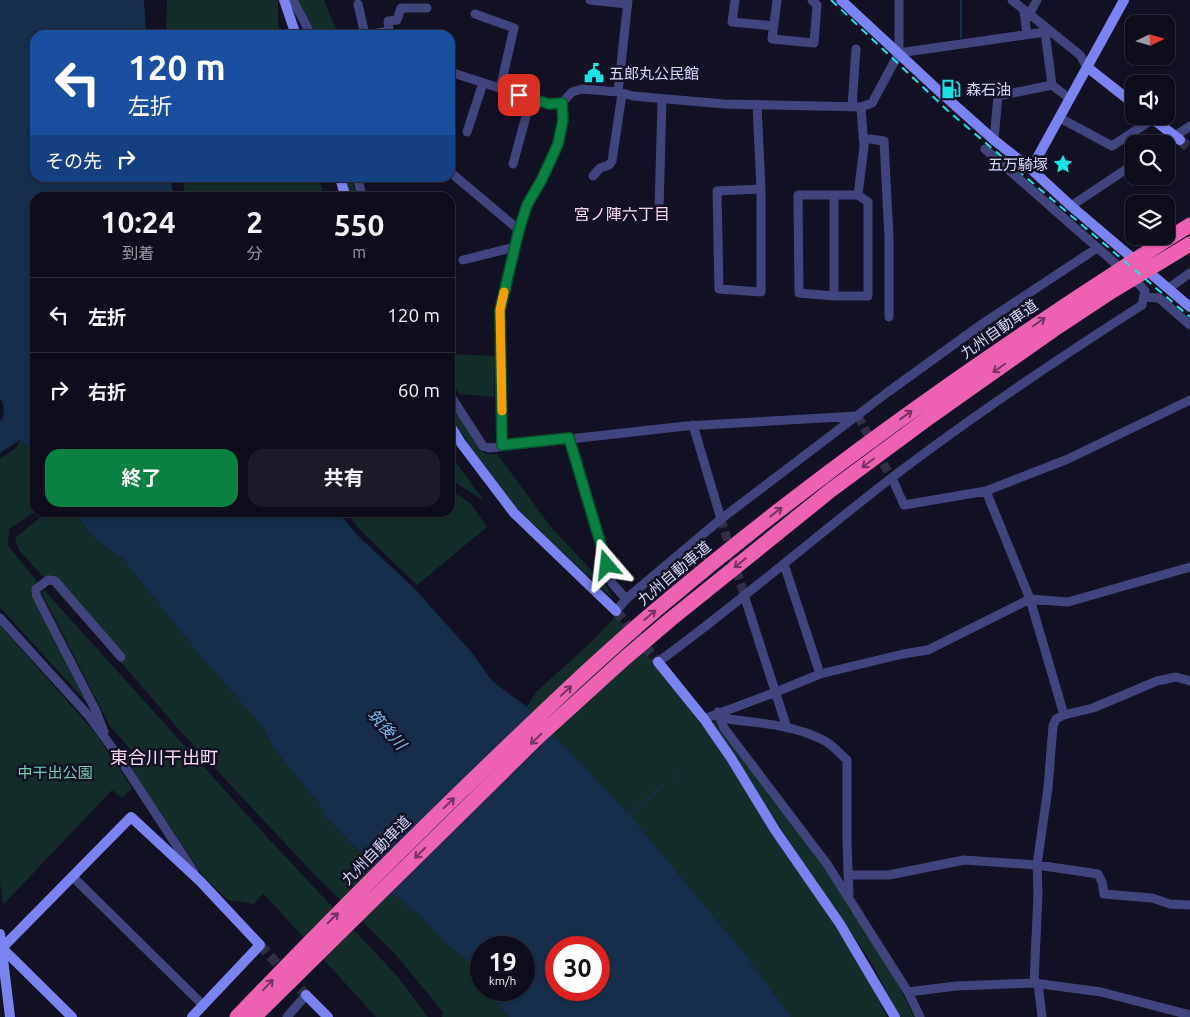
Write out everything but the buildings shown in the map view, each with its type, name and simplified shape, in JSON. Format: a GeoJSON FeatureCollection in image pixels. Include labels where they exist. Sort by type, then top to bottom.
{"type":"FeatureCollection","features":[{"type":"Feature","properties":{"kind":"highway","name":"九州自動車道"},"geometry":{"type":"LineString","coordinates":[[237,1017],[304,958],[537,738],[624,659],[721,578],[831,490],[948,404],[1054,330],[1155,247],[1190,224]]}},
{"type":"Feature","properties":{"kind":"highway","name":"九州自動車道"},"geometry":{"type":"LineString","coordinates":[[254,1017],[395,856],[613,647],[710,564],[821,476],[1046,317],[1164,260],[1190,244]]}},
{"type":"Feature","properties":{"kind":"street"},"geometry":{"type":"LineString","coordinates":[[284,0],[294,30]]}},
{"type":"Feature","properties":{"kind":"street"},"geometry":{"type":"LineString","coordinates":[[294,0],[309,30]]}},
{"type":"Feature","properties":{"kind":"street"},"geometry":{"type":"LineString","coordinates":[[590,0],[628,2],[612,161],[609,165],[600,168],[594,176]]}},
{"type":"Feature","properties":{"kind":"street"},"geometry":{"type":"LineString","coordinates":[[735,0],[732,22],[774,26]]}},
{"type":"Feature","properties":{"kind":"street"},"geometry":{"type":"LineString","coordinates":[[776,0],[772,39],[814,43],[817,5],[812,0]]}},
{"type":"Feature","properties":{"kind":"street"},"geometry":{"type":"LineString","coordinates":[[841,0],[994,140],[1031,169],[1071,206],[1190,307]]}},
{"type":"Feature","properties":{"kind":"street"},"geometry":{"type":"LineString","coordinates":[[455,74],[549,104],[562,103],[572,92],[582,89],[633,96],[757,105],[857,107],[872,103],[899,53],[899,0]]}},
{"type":"Feature","properties":{"kind":"street"},"geometry":{"type":"LineString","coordinates":[[1012,0],[1047,31],[1080,56],[1087,67],[1125,97]]}},
{"type":"Feature","properties":{"kind":"street"},"geometry":{"type":"LineString","coordinates":[[1027,34],[1026,13],[1038,0]]}},
{"type":"Feature","properties":{"kind":"street"},"geometry":{"type":"LineString","coordinates":[[1031,169],[1124,0]]}},
{"type":"Feature","properties":{"kind":"street"},"geometry":{"type":"LineString","coordinates":[[358,4],[364,30]]}},
{"type":"Feature","properties":{"kind":"street"},"geometry":{"type":"LineString","coordinates":[[390,30],[388,21],[398,20],[401,8],[427,8]]}},
{"type":"Feature","properties":{"kind":"street"},"geometry":{"type":"LineString","coordinates":[[475,14],[514,28],[500,89]]}},
{"type":"Feature","properties":{"kind":"street"},"geometry":{"type":"LineString","coordinates":[[899,53],[1047,31]]}},
{"type":"Feature","properties":{"kind":"street"},"geometry":{"type":"LineString","coordinates":[[1047,31],[1052,84],[1070,99]]}},
{"type":"Feature","properties":{"kind":"street"},"geometry":{"type":"LineString","coordinates":[[856,49],[857,107],[863,138],[858,195]]}},
{"type":"Feature","properties":{"kind":"street"},"geometry":{"type":"LineString","coordinates":[[467,132],[483,83]]}},
{"type":"Feature","properties":{"kind":"street"},"geometry":{"type":"LineString","coordinates":[[994,140],[998,96],[1052,84]]}},
{"type":"Feature","properties":{"kind":"street"},"geometry":{"type":"LineString","coordinates":[[512,164],[531,98]]}},
{"type":"Feature","properties":{"kind":"street"},"geometry":{"type":"LineString","coordinates":[[659,210],[662,98]]}},
{"type":"Feature","properties":{"kind":"street"},"geometry":{"type":"LineString","coordinates":[[502,445],[500,310],[519,230],[527,205],[542,179],[558,144],[563,120],[562,103]]}},
{"type":"Feature","properties":{"kind":"street"},"geometry":{"type":"LineString","coordinates":[[757,105],[761,189],[761,292],[719,289],[717,190],[761,189]]}},
{"type":"Feature","properties":{"kind":"street"},"geometry":{"type":"LineString","coordinates":[[1060,118],[1112,146],[1141,125]]}},
{"type":"Feature","properties":{"kind":"street"},"geometry":{"type":"LineString","coordinates":[[1160,125],[1177,138],[1190,126]]}},
{"type":"Feature","properties":{"kind":"street"},"geometry":{"type":"LineString","coordinates":[[863,138],[884,141],[889,238],[889,317]]}},
{"type":"Feature","properties":{"kind":"street"},"geometry":{"type":"LineString","coordinates":[[895,1017],[840,924],[775,830],[731,758],[704,718],[658,662],[698,633],[892,478],[1015,388],[1142,305],[1145,290],[1142,286],[985,149]]}},
{"type":"Feature","properties":{"kind":"street"},"geometry":{"type":"LineString","coordinates":[[1071,206],[1125,170]]}},
{"type":"Feature","properties":{"kind":"street"},"geometry":{"type":"LineString","coordinates":[[455,176],[519,230]]}},
{"type":"Feature","properties":{"kind":"street"},"geometry":{"type":"LineString","coordinates":[[798,195],[834,196],[858,195],[868,202],[868,296],[799,293],[798,195]]}},
{"type":"Feature","properties":{"kind":"street"},"geometry":{"type":"LineString","coordinates":[[834,196],[834,296]]}},
{"type":"Feature","properties":{"kind":"street"},"geometry":{"type":"LineString","coordinates":[[463,260],[515,247]]}},
{"type":"Feature","properties":{"kind":"street"},"geometry":{"type":"LineString","coordinates":[[455,433],[514,513],[616,611],[626,600],[721,519],[888,392],[982,324],[1098,248]]}},
{"type":"Feature","properties":{"kind":"street"},"geometry":{"type":"LineString","coordinates":[[1169,288],[1190,273]]}},
{"type":"Feature","properties":{"kind":"street"},"geometry":{"type":"LineString","coordinates":[[1144,297],[1158,298],[1190,325]]}},
{"type":"Feature","properties":{"kind":"street"},"geometry":{"type":"LineString","coordinates":[[892,478],[904,505],[986,491],[1068,459],[1190,400]]}},
{"type":"Feature","properties":{"kind":"street"},"geometry":{"type":"LineString","coordinates":[[455,403],[483,446],[489,448],[502,445],[693,426],[858,416]]}},
{"type":"Feature","properties":{"kind":"street"},"geometry":{"type":"LineString","coordinates":[[693,426],[721,519]]}},
{"type":"Feature","properties":{"kind":"street"},"geometry":{"type":"LineString","coordinates":[[569,438],[612,583],[626,600]]}},
{"type":"Feature","properties":{"kind":"street"},"geometry":{"type":"LineString","coordinates":[[986,491],[1030,599],[1064,715]]}},
{"type":"Feature","properties":{"kind":"street"},"geometry":{"type":"LineString","coordinates":[[784,564],[820,674]]}},
{"type":"Feature","properties":{"kind":"street"},"geometry":{"type":"LineString","coordinates":[[704,718],[720,715],[820,674],[903,654],[928,650],[1030,599],[1068,602],[1190,567]]}},
{"type":"Feature","properties":{"kind":"street"},"geometry":{"type":"LineString","coordinates":[[107,741],[96,710],[36,595],[36,589],[48,580],[55,581],[121,657]]}},
{"type":"Feature","properties":{"kind":"street"},"geometry":{"type":"LineString","coordinates":[[744,595],[788,728]]}},
{"type":"Feature","properties":{"kind":"street"},"geometry":{"type":"LineString","coordinates":[[0,618],[89,716],[200,881]]}},
{"type":"Feature","properties":{"kind":"street"},"geometry":{"type":"LineString","coordinates":[[1042,1017],[1036,983],[1037,865],[1048,788],[1053,726],[1056,719],[1064,715],[1093,708],[1157,681],[1176,677],[1190,681]]}},
{"type":"Feature","properties":{"kind":"street"},"geometry":{"type":"LineString","coordinates":[[720,715],[809,734],[825,741],[847,760],[849,898]]}},
{"type":"Feature","properties":{"kind":"street"},"geometry":{"type":"LineString","coordinates":[[720,715],[724,728],[807,837],[849,898],[908,992],[920,1017]]}},
{"type":"Feature","properties":{"kind":"street"},"geometry":{"type":"LineString","coordinates":[[2,948],[132,817],[200,881],[260,945],[192,1017]]}},
{"type":"Feature","properties":{"kind":"street"},"geometry":{"type":"LineString","coordinates":[[849,875],[889,875],[964,860],[1037,865],[1098,874],[1102,882],[1104,894],[1152,898],[1170,904],[1190,905]]}},
{"type":"Feature","properties":{"kind":"street"},"geometry":{"type":"LineString","coordinates":[[72,877],[203,1005]]}},
{"type":"Feature","properties":{"kind":"street"},"geometry":{"type":"LineString","coordinates":[[0,934],[10,1017]]}},
{"type":"Feature","properties":{"kind":"street"},"geometry":{"type":"LineString","coordinates":[[2,948],[72,1017]]}},
{"type":"Feature","properties":{"kind":"street"},"geometry":{"type":"LineString","coordinates":[[908,992],[956,986],[1036,983],[1101,992],[1190,1015]]}},
{"type":"Feature","properties":{"kind":"street"},"geometry":{"type":"LineString","coordinates":[[287,1017],[306,995],[328,1017]]}},
{"type":"Feature","properties":{"kind":"green space"},"geometry":{"type":"Polygon","coordinates":[[[167,0],[278,0],[280,30],[166,30],[167,0]]]}},
{"type":"Feature","properties":{"kind":"green space"},"geometry":{"type":"Polygon","coordinates":[[[297,0],[324,0],[337,30],[312,30],[297,0]]]}},
{"type":"Feature","properties":{"kind":"green space"},"geometry":{"type":"Polygon","coordinates":[[[183,182],[319,182],[323,192],[185,192],[183,182]]]}},
{"type":"Feature","properties":{"kind":"green space"},"geometry":{"type":"Polygon","coordinates":[[[344,182],[352,182],[356,192],[348,192],[344,182]]]}},
{"type":"Feature","properties":{"kind":"green space"},"geometry":{"type":"Polygon","coordinates":[[[455,354],[495,356],[494,397],[459,394],[455,387],[455,354]]]}},
{"type":"Feature","properties":{"kind":"green space"},"geometry":{"type":"Polygon","coordinates":[[[455,409],[485,454],[497,454],[551,527],[607,587],[613,599],[518,511],[471,448],[455,422],[455,409]]]}},
{"type":"Feature","properties":{"kind":"green space"},"geometry":{"type":"Polygon","coordinates":[[[20,440],[30,447],[30,515],[9,529],[8,546],[37,581],[30,594],[89,705],[0,607],[0,459],[16,448],[20,440]]]}},
{"type":"Feature","properties":{"kind":"green space"},"geometry":{"type":"Polygon","coordinates":[[[455,461],[484,501],[455,482],[455,461]]]}},
{"type":"Feature","properties":{"kind":"green space"},"geometry":{"type":"Polygon","coordinates":[[[455,493],[470,503],[487,527],[417,585],[360,530],[350,517],[455,517],[455,493]]]}},
{"type":"Feature","properties":{"kind":"green space"},"geometry":{"type":"Polygon","coordinates":[[[41,517],[78,517],[97,541],[122,558],[203,659],[262,726],[275,750],[320,805],[325,816],[361,852],[366,864],[391,894],[401,899],[411,911],[416,911],[444,942],[470,963],[470,1001],[495,1001],[509,1017],[442,1017],[443,1012],[395,954],[311,871],[182,733],[19,550],[15,541],[17,536],[41,517]]]}},
{"type":"Feature","properties":{"kind":"green space"},"geometry":{"type":"Polygon","coordinates":[[[44,590],[267,837],[398,977],[428,1017],[376,1017],[263,893],[254,904],[228,900],[204,877],[124,758],[131,750],[110,726],[42,594],[44,590]]]}},
{"type":"Feature","properties":{"kind":"green space"},"geometry":{"type":"Polygon","coordinates":[[[616,616],[711,737],[863,969],[887,1017],[791,1017],[748,958],[629,814],[527,707],[536,692],[587,646],[616,616]]]}},
{"type":"Feature","properties":{"kind":"green space","name":"中干出公園"},"geometry":{"type":"Polygon","coordinates":[[[0,625],[95,733],[132,788],[122,798],[112,790],[3,905],[0,881],[0,625]]]}},
{"type":"Feature","properties":{"kind":"green space"},"geometry":{"type":"Polygon","coordinates":[[[716,717],[817,854],[886,960],[914,1017],[899,1017],[873,965],[773,817],[713,723],[716,717]]]}},
{"type":"Feature","properties":{"kind":"water"},"geometry":{"type":"Polygon","coordinates":[[[0,0],[144,0],[146,30],[30,30],[30,182],[171,182],[173,192],[30,192],[30,447],[20,440],[0,453],[0,421],[4,416],[3,403],[0,399],[0,0]]]}},
{"type":"Feature","properties":{"kind":"water","name":"筑後川"},"geometry":{"type":"Polygon","coordinates":[[[78,517],[342,517],[356,534],[415,589],[473,654],[492,681],[527,707],[629,814],[748,958],[791,1017],[509,1017],[495,1001],[535,1001],[535,936],[470,936],[470,963],[444,942],[416,911],[411,911],[401,899],[391,894],[366,864],[361,852],[325,816],[320,805],[275,750],[262,726],[203,659],[122,558],[97,541],[78,517]]]}},
{"type":"Feature","properties":{"kind":"waterway"},"geometry":{"type":"LineString","coordinates":[[961,0],[961,38]]}},
{"type":"Feature","properties":{"kind":"waterway"},"geometry":{"type":"LineString","coordinates":[[673,778],[679,772]]}},
{"type":"Feature","properties":{"kind":"waterway"},"geometry":{"type":"LineString","coordinates":[[629,814],[663,786]]}},
{"type":"Feature","properties":{"kind":"tunnel"},"geometry":{"type":"LineString","coordinates":[[1180,140],[1190,149]]}},
{"type":"Feature","properties":{"kind":"tunnel"},"geometry":{"type":"LineString","coordinates":[[858,416],[892,478]]}},
{"type":"Feature","properties":{"kind":"tunnel"},"geometry":{"type":"LineString","coordinates":[[721,519],[744,595]]}},
{"type":"Feature","properties":{"kind":"tunnel"},"geometry":{"type":"LineString","coordinates":[[616,611],[658,662]]}},
{"type":"Feature","properties":{"kind":"tunnel"},"geometry":{"type":"LineString","coordinates":[[260,945],[306,995]]}},
{"type":"Feature","properties":{"kind":"railway"},"geometry":{"type":"LineString","coordinates":[[831,0],[947,110],[1190,317]]}},
{"type":"Feature","properties":{"kind":"slow traffic"},"geometry":{"type":"LineString","coordinates":[[502,411],[500,310],[504,292]]}},
{"type":"Feature","properties":{"kind":"place","name":"五郎丸公民館"},"geometry":{"type":"Point","coordinates":[594,73]}},
{"type":"Feature","properties":{"kind":"place","name":"森石油"},"geometry":{"type":"Point","coordinates":[951,89]}},
{"type":"Feature","properties":{"kind":"place","name":"五万騎塚"},"geometry":{"type":"Point","coordinates":[1063,164]}},
{"type":"Feature","properties":{"kind":"district","name":"宮ノ陣六丁目"},"geometry":{"type":"Point","coordinates":[622,214]}},
{"type":"Feature","properties":{"kind":"district","name":"東合川干出町"},"geometry":{"type":"Point","coordinates":[164,757]}},
{"type":"Feature","properties":{"kind":"route"},"geometry":{"type":"LineString","coordinates":[[519,95],[549,104],[562,103],[563,120],[558,144],[542,179],[527,205],[519,230],[500,310],[502,445],[569,438],[607,565]]}}]}
